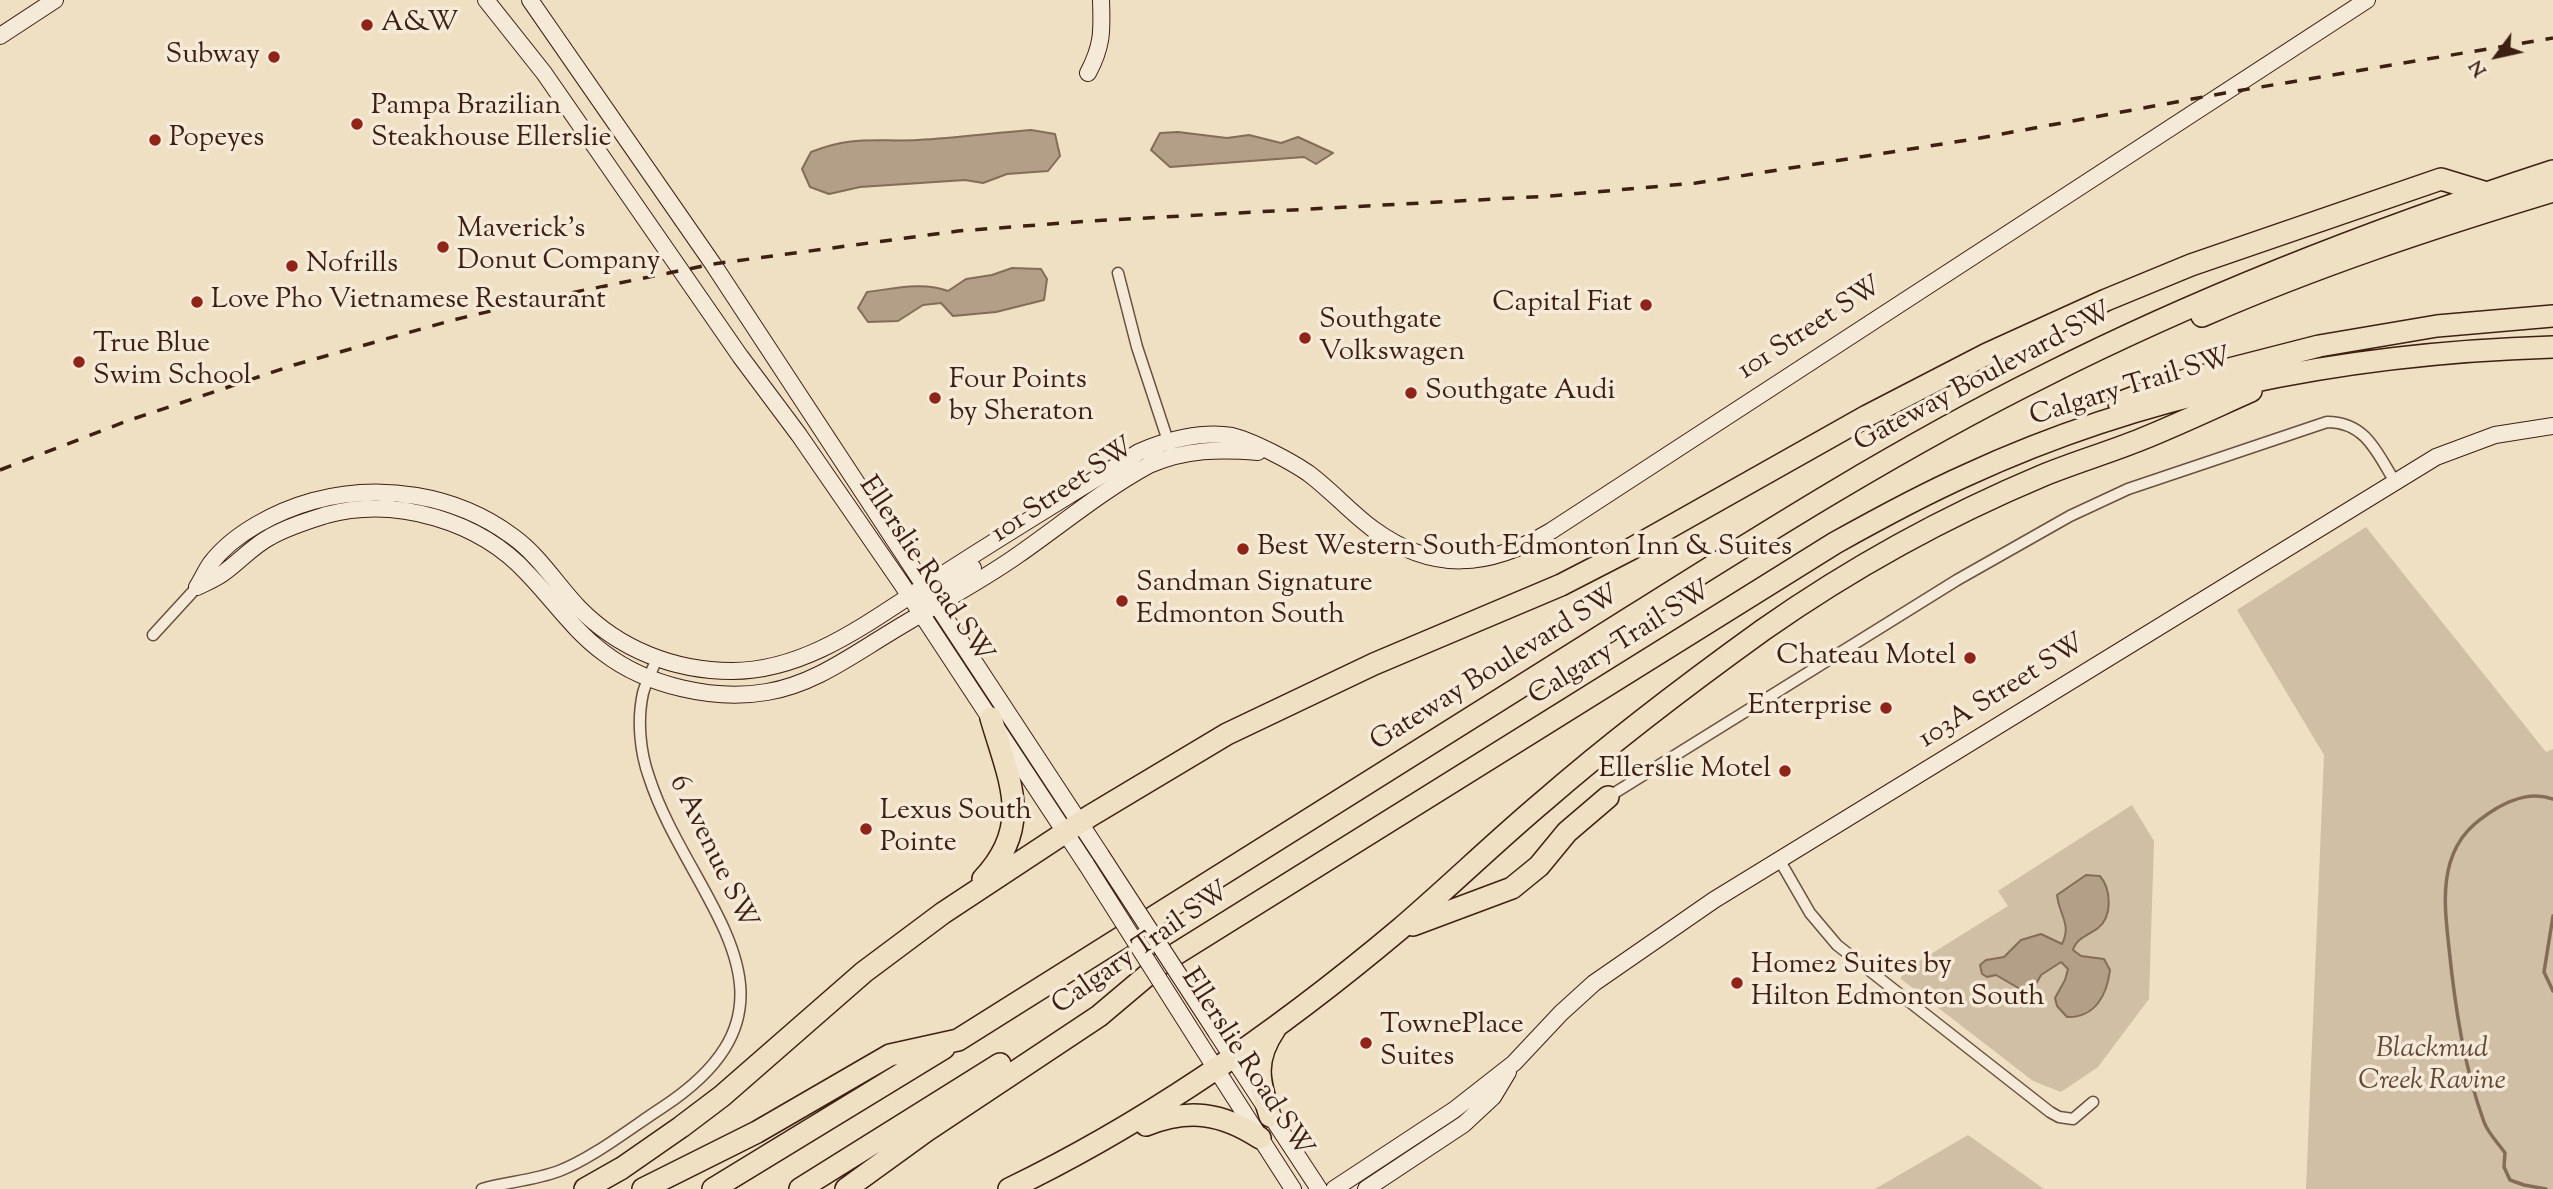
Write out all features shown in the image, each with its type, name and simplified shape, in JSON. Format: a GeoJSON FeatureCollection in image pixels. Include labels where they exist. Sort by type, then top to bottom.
{"type":"FeatureCollection","features":[{"type":"Feature","properties":{"kind":"highway","name":"Gateway Boulevard SW"},"geometry":{"type":"LineString","coordinates":[[643,1189],[757,1132],[890,1055],[958,1040],[1808,508],[1980,409],[2112,342],[2219,293],[2381,229],[2553,171]]}},
{"type":"Feature","properties":{"kind":"highway"},"geometry":{"type":"LineString","coordinates":[[585,1189],[622,1168],[722,1096],[864,972],[943,914],[1073,827],[1227,734],[1374,664],[1561,585],[1643,542],[1867,415],[1987,354],[2106,300],[2191,265],[2441,179],[2487,193]]}},
{"type":"Feature","properties":{"kind":"highway"},"geometry":{"type":"LineString","coordinates":[[1980,409],[2021,398],[2217,310],[2325,267],[2449,222],[2553,191]]}},
{"type":"Feature","properties":{"kind":"highway"},"geometry":{"type":"LineString","coordinates":[[1891,512],[1966,467],[2057,426],[2163,387],[2319,346],[2379,335],[2449,325],[2553,316]]}},
{"type":"Feature","properties":{"kind":"highway","name":"Calgary Trail SW"},"geometry":{"type":"LineString","coordinates":[[846,1189],[926,1130],[1099,1016],[1163,962],[1835,543],[1891,512],[1968,474],[2101,423],[2209,391],[2292,373],[2411,355],[2471,349],[2553,346]]}},
{"type":"Feature","properties":{"kind":"highway"},"geometry":{"type":"LineString","coordinates":[[1009,1189],[1188,1090],[1223,1062],[1280,1024],[1387,939],[1580,770],[1762,631],[1832,585],[1969,509],[2045,475],[2141,439],[2292,373]]}},
{"type":"Feature","properties":{"kind":"highway"},"geometry":{"type":"LineString","coordinates":[[943,914],[998,863],[1007,848],[1011,833],[1014,817],[1011,784],[991,718]]}},
{"type":"Feature","properties":{"kind":"highway"},"geometry":{"type":"LineString","coordinates":[[1387,939],[1436,915],[1512,888],[1539,866],[1567,832],[1608,797]]}},
{"type":"Feature","properties":{"kind":"highway"},"geometry":{"type":"LineString","coordinates":[[800,1189],[1163,962]]}},
{"type":"Feature","properties":{"kind":"highway"},"geometry":{"type":"LineString","coordinates":[[1270,1116],[1261,1085],[1260,1063],[1263,1049],[1280,1024]]}},
{"type":"Feature","properties":{"kind":"highway"},"geometry":{"type":"LineString","coordinates":[[713,1189],[958,1040]]}},
{"type":"Feature","properties":{"kind":"highway"},"geometry":{"type":"LineString","coordinates":[[1073,1156],[1148,1124],[1182,1114],[1209,1116],[1241,1125],[1260,1138]]}},
{"type":"Feature","properties":{"kind":"street"},"geometry":{"type":"LineString","coordinates":[[0,36],[55,0]]}},
{"type":"Feature","properties":{"kind":"street","name":"Ellerslie Road SW"},"geometry":{"type":"LineString","coordinates":[[486,0],[544,73],[601,152],[740,356],[799,435],[991,718],[1073,827],[1101,855],[1216,1032],[1223,1062],[1260,1138],[1293,1189]]}},
{"type":"Feature","properties":{"kind":"street","name":"Ellerslie Road SW"},"geometry":{"type":"LineString","coordinates":[[530,0],[713,264],[931,597],[1073,827],[1086,864],[1200,1044],[1223,1062],[1270,1116],[1319,1189]]}},
{"type":"Feature","properties":{"kind":"street"},"geometry":{"type":"LineString","coordinates":[[1088,73],[1099,54],[1102,37],[1101,0]]}},
{"type":"Feature","properties":{"kind":"street","name":"101 Street SW"},"geometry":{"type":"LineString","coordinates":[[931,597],[1026,523],[1139,452],[1171,448],[1271,453],[1308,473],[1373,528],[1404,548],[1429,556],[1460,561],[1494,558],[1510,553],[1560,525],[2367,0]]}},
{"type":"Feature","properties":{"kind":"street"},"geometry":{"type":"LineString","coordinates":[[1118,273],[1137,347],[1171,448]]}},
{"type":"Feature","properties":{"kind":"street"},"geometry":{"type":"LineString","coordinates":[[1608,797],[1957,580],[2070,516],[2128,489],[2328,422],[2342,422],[2353,426],[2367,438],[2395,482]]}},
{"type":"Feature","properties":{"kind":"street","name":"103A Street SW"},"geometry":{"type":"LineString","coordinates":[[1335,1189],[1444,1118],[1514,1063],[1561,1013],[1606,974],[1714,900],[2436,457],[2473,441],[2516,430],[2553,426]]}},
{"type":"Feature","properties":{"kind":"street","name":"101 Street SW"},"geometry":{"type":"LineString","coordinates":[[931,597],[1015,557],[1171,448]]}},
{"type":"Feature","properties":{"kind":"street"},"geometry":{"type":"LineString","coordinates":[[152,635],[197,587],[212,562],[231,544],[261,523],[293,508],[345,494],[374,492],[417,496],[471,513],[513,536],[538,559],[588,616],[614,637],[657,659],[710,670],[734,671],[788,663],[828,646],[910,597],[931,597]]}},
{"type":"Feature","properties":{"kind":"street"},"geometry":{"type":"LineString","coordinates":[[197,587],[224,573],[269,537],[328,515],[379,510],[432,516],[467,530],[497,547],[528,573],[586,638],[607,655],[649,677],[678,687],[710,692],[767,692],[813,678],[921,614],[931,597]]}},
{"type":"Feature","properties":{"kind":"street","name":"6 Avenue SW"},"geometry":{"type":"LineString","coordinates":[[482,1189],[568,1167],[693,1087],[730,1043],[737,1019],[740,993],[738,968],[723,925],[669,823],[649,777],[643,749],[641,722],[644,691],[657,659]]}},
{"type":"Feature","properties":{"kind":"street"},"geometry":{"type":"LineString","coordinates":[[1780,861],[1814,919],[1837,945],[2050,1112],[2059,1118],[2073,1119],[2093,1102]]}},
{"type":"Feature","properties":{"kind":"street","name":"103A Street SW"},"geometry":{"type":"LineString","coordinates":[[1366,1189],[1476,1114],[1493,1097],[1514,1063]]}},
{"type":"Feature","properties":{"kind":"green space","name":"Blackmud Creek Ravine"},"geometry":{"type":"Polygon","coordinates":[[[2366,527],[2546,752],[2553,749],[2553,1189],[2306,1189],[2324,755],[2237,610],[2366,527]]]}},
{"type":"Feature","properties":{"kind":"green space"},"geometry":{"type":"Polygon","coordinates":[[[2132,805],[2154,841],[2149,999],[2098,1067],[2061,1092],[2033,1081],[1901,979],[1902,972],[2008,906],[1998,891],[2132,805]]]}},
{"type":"Feature","properties":{"kind":"green space"},"geometry":{"type":"Polygon","coordinates":[[[1968,1135],[2044,1189],[1875,1189],[1968,1135]]]}},
{"type":"Feature","properties":{"kind":"shaded area"},"geometry":{"type":"Polygon","coordinates":[[[1031,130],[1055,134],[1060,156],[1048,171],[1007,174],[983,183],[965,180],[860,187],[829,194],[810,187],[802,169],[811,152],[839,143],[932,139],[1031,130]]]}},
{"type":"Feature","properties":{"kind":"shaded area"},"geometry":{"type":"Polygon","coordinates":[[[1178,132],[1227,138],[1249,135],[1281,143],[1298,137],[1333,153],[1316,164],[1304,157],[1170,167],[1151,150],[1160,133],[1178,132]]]}},
{"type":"Feature","properties":{"kind":"shaded area"},"geometry":{"type":"Polygon","coordinates":[[[1012,268],[1041,269],[1047,279],[1044,300],[996,312],[953,316],[941,303],[923,305],[898,321],[868,322],[858,308],[867,292],[918,286],[948,291],[966,279],[992,275],[1012,268]]]}},
{"type":"Feature","properties":{"kind":"shaded area"},"geometry":{"type":"Polygon","coordinates":[[[2086,875],[2100,876],[2104,881],[2109,902],[2103,923],[2080,940],[2073,950],[2081,956],[2104,959],[2110,970],[2106,988],[2092,1009],[2085,1014],[2067,1017],[2057,1006],[2055,998],[2068,969],[2061,962],[2041,975],[2036,984],[2029,988],[2020,989],[1996,975],[1987,977],[1982,974],[1980,965],[1986,960],[2004,957],[2021,940],[2041,934],[2062,944],[2066,931],[2057,895],[2086,875]]]}},
{"type":"Feature","properties":{"kind":"waterway"},"geometry":{"type":"LineString","coordinates":[[2546,1189],[2510,1180],[2504,1167],[2505,1153],[2484,1122],[2471,1080],[2457,1014],[2445,895],[2453,853],[2474,824],[2497,808],[2517,799],[2531,796],[2553,799]]}},
{"type":"Feature","properties":{"kind":"waterway"},"geometry":{"type":"LineString","coordinates":[[2553,916],[2544,972],[2553,991]]}},
{"type":"Feature","properties":{"kind":"railway"},"geometry":{"type":"LineString","coordinates":[[0,470],[127,421],[294,365],[453,320],[713,264],[958,231],[1090,221],[1550,196],[1696,183],[1980,138],[2225,93],[2553,38]]}},
{"type":"Feature","properties":{"kind":"place","name":"A&W"},"geometry":{"type":"Point","coordinates":[367,25]}},
{"type":"Feature","properties":{"kind":"place","name":"Subway"},"geometry":{"type":"Point","coordinates":[274,57]}},
{"type":"Feature","properties":{"kind":"place","name":"Pampa Brazilian Steakhouse Ellerslie"},"geometry":{"type":"Point","coordinates":[357,124]}},
{"type":"Feature","properties":{"kind":"place","name":"Popeyes"},"geometry":{"type":"Point","coordinates":[155,140]}},
{"type":"Feature","properties":{"kind":"place","name":"Maverick's Donut Company"},"geometry":{"type":"Point","coordinates":[443,247]}},
{"type":"Feature","properties":{"kind":"place","name":"Nofrills"},"geometry":{"type":"Point","coordinates":[292,266]}},
{"type":"Feature","properties":{"kind":"place","name":"Love Pho Vietnamese Restaurant"},"geometry":{"type":"Point","coordinates":[197,302]}},
{"type":"Feature","properties":{"kind":"place","name":"Capital Fiat"},"geometry":{"type":"Point","coordinates":[1646,305]}},
{"type":"Feature","properties":{"kind":"place","name":"Southgate Volkswagen"},"geometry":{"type":"Point","coordinates":[1305,338]}},
{"type":"Feature","properties":{"kind":"place","name":"True Blue Swim School"},"geometry":{"type":"Point","coordinates":[79,362]}},
{"type":"Feature","properties":{"kind":"place","name":"Southgate Audi"},"geometry":{"type":"Point","coordinates":[1411,393]}},
{"type":"Feature","properties":{"kind":"place","name":"Four Points by Sheraton"},"geometry":{"type":"Point","coordinates":[935,398]}},
{"type":"Feature","properties":{"kind":"place","name":"Best Western South Edmonton Inn & Suites"},"geometry":{"type":"Point","coordinates":[1243,549]}},
{"type":"Feature","properties":{"kind":"place","name":"Sandman Signature Edmonton South"},"geometry":{"type":"Point","coordinates":[1122,601]}},
{"type":"Feature","properties":{"kind":"place","name":"Chateau Motel"},"geometry":{"type":"Point","coordinates":[1970,658]}},
{"type":"Feature","properties":{"kind":"place","name":"Enterprise"},"geometry":{"type":"Point","coordinates":[1886,708]}},
{"type":"Feature","properties":{"kind":"place","name":"Ellerslie Motel"},"geometry":{"type":"Point","coordinates":[1785,771]}},
{"type":"Feature","properties":{"kind":"place","name":"Lexus South Pointe"},"geometry":{"type":"Point","coordinates":[866,829]}},
{"type":"Feature","properties":{"kind":"place","name":"Home2 Suites by Hilton Edmonton South"},"geometry":{"type":"Point","coordinates":[1737,983]}},
{"type":"Feature","properties":{"kind":"place","name":"TownePlace Suites"},"geometry":{"type":"Point","coordinates":[1366,1043]}}]}
